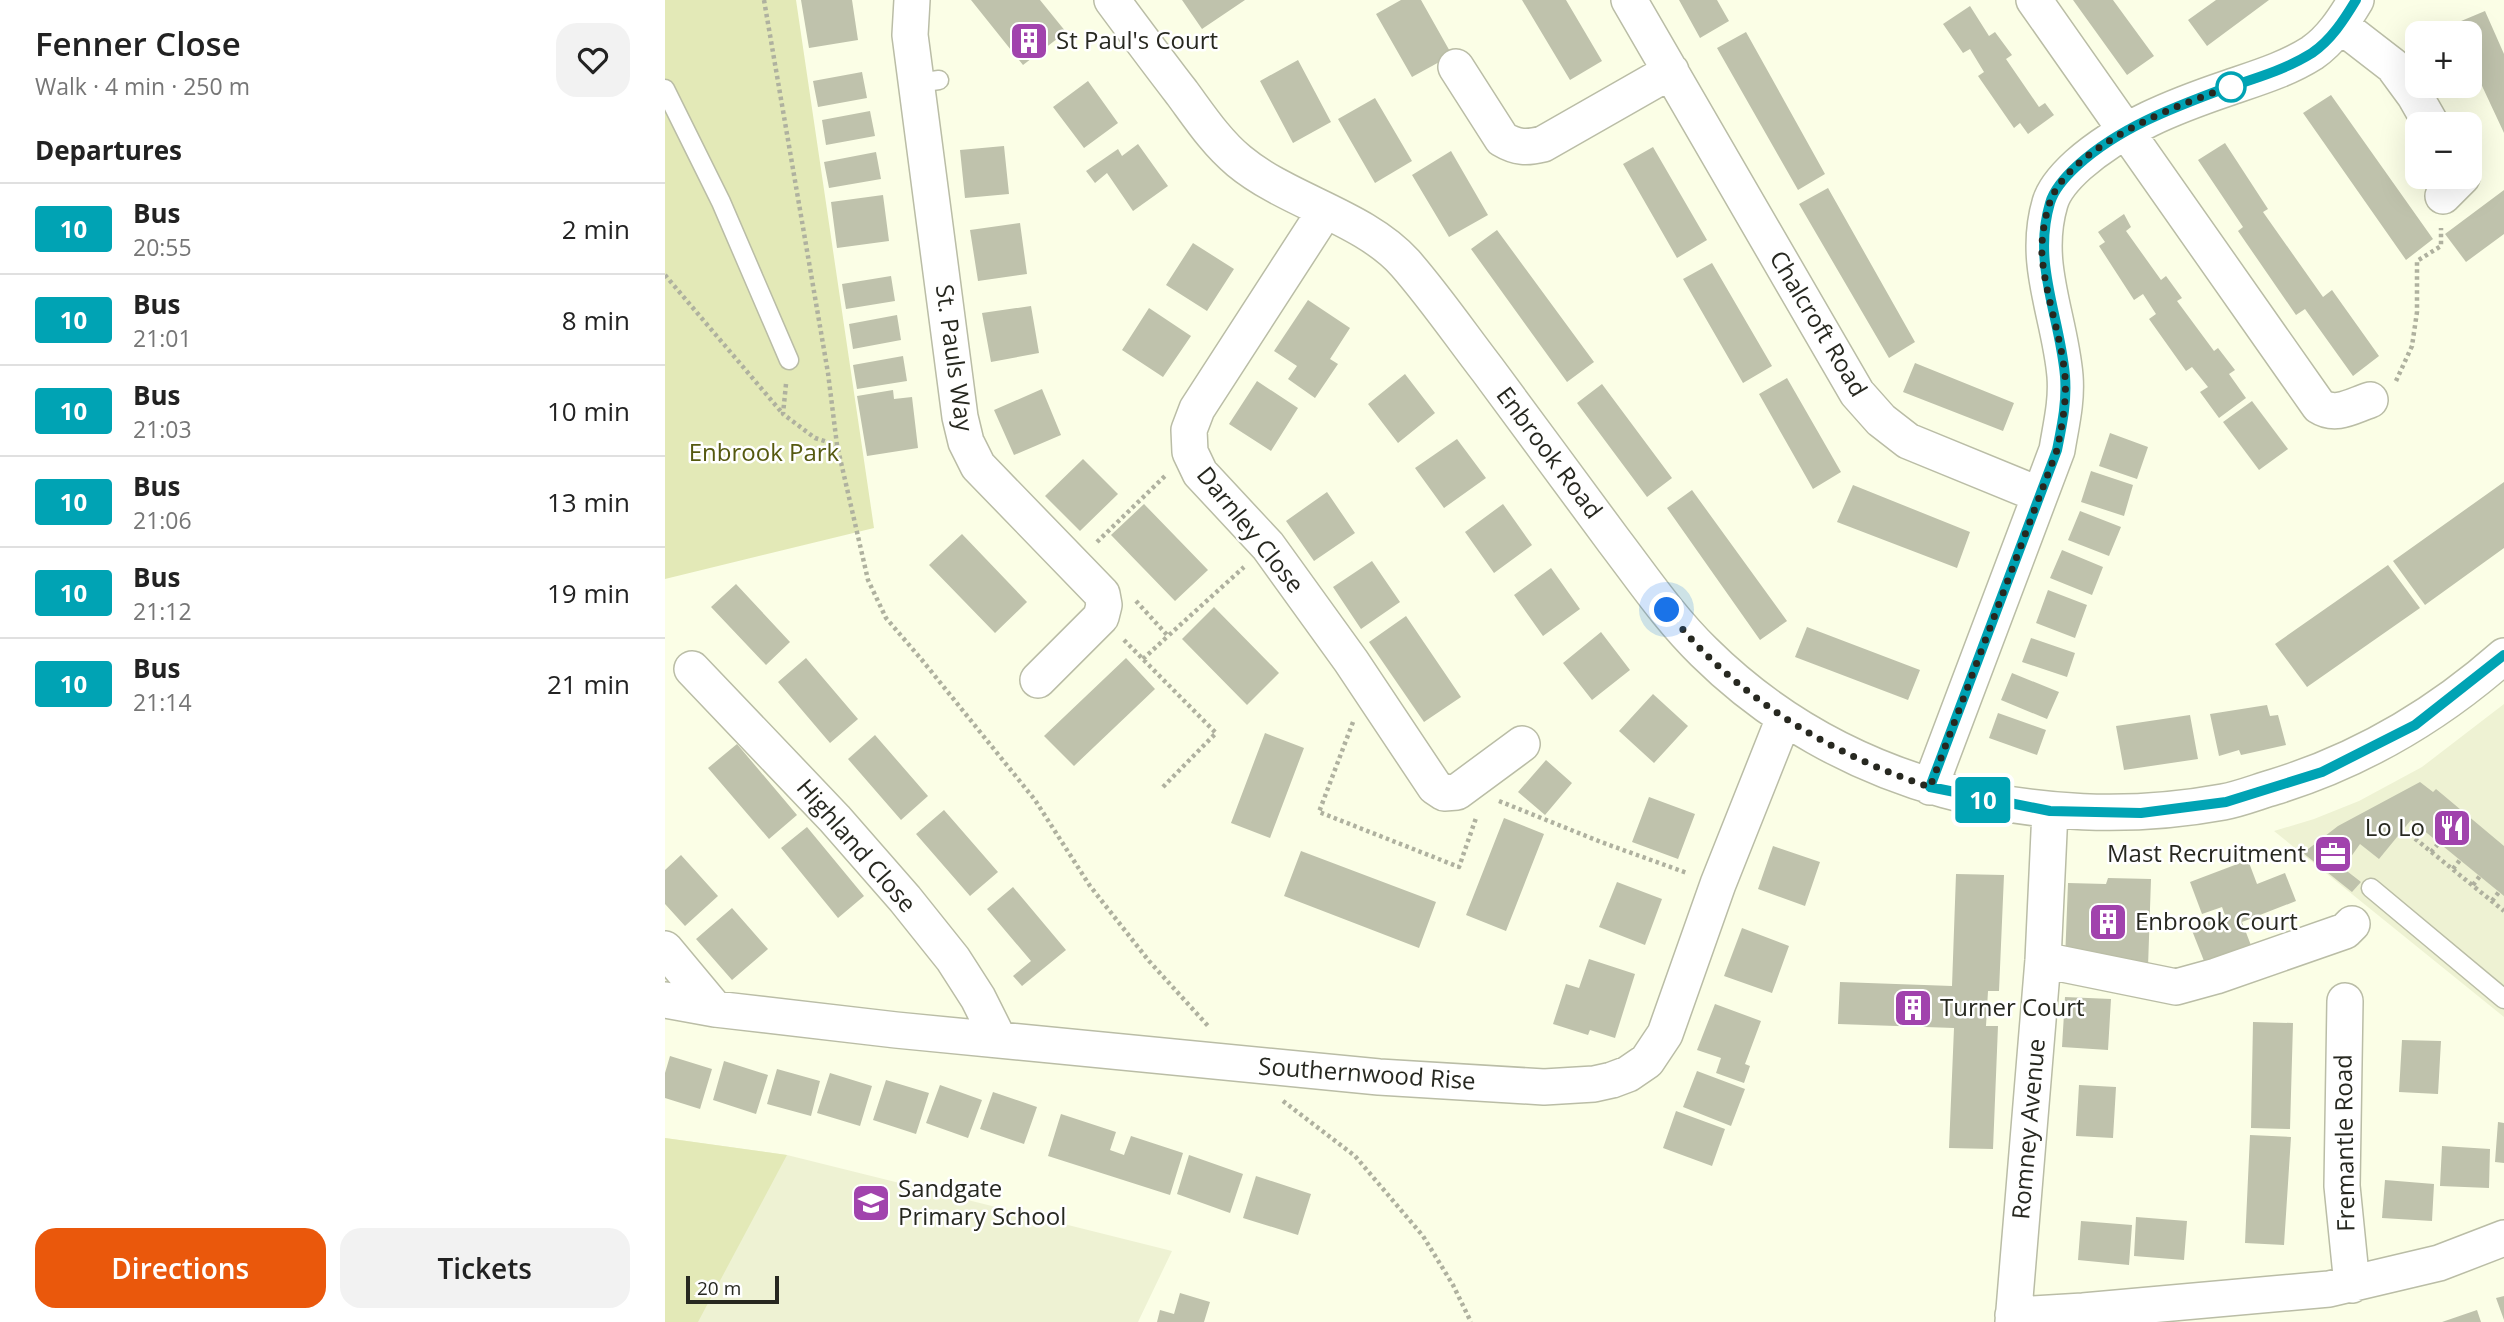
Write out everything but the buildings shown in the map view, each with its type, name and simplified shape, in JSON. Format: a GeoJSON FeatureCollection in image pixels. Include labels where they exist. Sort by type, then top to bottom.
{"type":"FeatureCollection","features":[{"type":"Feature","properties":{"kind":"street","name":"St. Pauls Way"},"geometry":{"type":"LineString","coordinates":[[912,0],[910,35],[928,82],[960,417],[966,442],[978,466],[1074,564],[1100,603]]}},
{"type":"Feature","properties":{"kind":"street","name":"Enbrook Road"},"geometry":{"type":"LineString","coordinates":[[1112,0],[1223,145],[1240,162],[1275,186],[1377,239],[1402,259],[1682,630],[1732,678],[1784,718],[1853,757],[1930,787],[2050,811],[2141,813],[2226,802],[2322,772],[2415,725],[2504,656]]}},
{"type":"Feature","properties":{"kind":"street","name":"Chalcroft Road"},"geometry":{"type":"LineString","coordinates":[[1629,0],[1857,393],[1881,420],[1907,441],[2040,495]]}},
{"type":"Feature","properties":{"kind":"street"},"geometry":{"type":"LineString","coordinates":[[2034,0],[2319,406],[2325,411],[2337,412],[2370,400]]}},
{"type":"Feature","properties":{"kind":"street"},"geometry":{"type":"LineString","coordinates":[[1930,787],[2057,450],[2065,405],[2065,375],[2042,254],[2050,200],[2067,175],[2093,151],[2162,112],[2289,66],[2313,52],[2348,13],[2393,66],[2424,112]]}},
{"type":"Feature","properties":{"kind":"street"},"geometry":{"type":"LineString","coordinates":[[1456,67],[1502,139],[1514,146],[1528,148],[1543,144],[1671,71]]}},
{"type":"Feature","properties":{"kind":"street","name":"Darnley Close"},"geometry":{"type":"LineString","coordinates":[[1325,211],[1197,409],[1189,430],[1190,452],[1201,473],[1268,546],[1367,686],[1434,787],[1444,793],[1457,792],[1522,744]]}},
{"type":"Feature","properties":{"kind":"street"},"geometry":{"type":"LineString","coordinates":[[1038,680],[1100,603]]}},
{"type":"Feature","properties":{"kind":"street","name":"Highland Close"},"geometry":{"type":"LineString","coordinates":[[692,669],[835,819],[905,899],[953,959],[978,998],[999,1040]]}},
{"type":"Feature","properties":{"kind":"street","name":"Southernwood Rise"},"geometry":{"type":"LineString","coordinates":[[665,1000],[715,1009],[999,1040],[1379,1077],[1544,1087],[1594,1084],[1612,1080],[1628,1074],[1647,1060],[1665,1034],[1718,884],[1784,718]]}},
{"type":"Feature","properties":{"kind":"street","name":"Romney Avenue"},"geometry":{"type":"LineString","coordinates":[[2013,1318],[2043,960],[2050,811]]}},
{"type":"Feature","properties":{"kind":"street"},"geometry":{"type":"LineString","coordinates":[[2043,960],[2176,987],[2216,976],[2345,931],[2352,924]]}},
{"type":"Feature","properties":{"kind":"street"},"geometry":{"type":"LineString","coordinates":[[665,949],[715,1009]]}},
{"type":"Feature","properties":{"kind":"street","name":"Fremantle Road"},"geometry":{"type":"LineString","coordinates":[[2345,1001],[2342,1186],[2352,1285]]}},
{"type":"Feature","properties":{"kind":"street"},"geometry":{"type":"LineString","coordinates":[[2013,1318],[2329,1289],[2438,1263],[2504,1238]]}},
{"type":"Feature","properties":{"kind":"lane"},"geometry":{"type":"LineString","coordinates":[[665,89],[721,202],[789,360]]}},
{"type":"Feature","properties":{"kind":"lane"},"geometry":{"type":"LineString","coordinates":[[2371,888],[2504,999]]}},
{"type":"Feature","properties":{"kind":"path"},"geometry":{"type":"LineString","coordinates":[[764,0],[828,373],[837,445],[868,580],[886,618],[1035,800],[1090,886],[1149,961],[1207,1023],[1224,1063]]}},
{"type":"Feature","properties":{"kind":"path"},"geometry":{"type":"LineString","coordinates":[[2370,400],[2384,400],[2412,346],[2417,312],[2417,261],[2441,246],[2459,189]]}},
{"type":"Feature","properties":{"kind":"path"},"geometry":{"type":"LineString","coordinates":[[665,275],[783,414],[815,438],[837,445]]}},
{"type":"Feature","properties":{"kind":"path"},"geometry":{"type":"LineString","coordinates":[[783,414],[789,360]]}},
{"type":"Feature","properties":{"kind":"path"},"geometry":{"type":"LineString","coordinates":[[1074,564],[1190,452]]}},
{"type":"Feature","properties":{"kind":"path"},"geometry":{"type":"LineString","coordinates":[[1143,659],[1268,546]]}},
{"type":"Feature","properties":{"kind":"path"},"geometry":{"type":"LineString","coordinates":[[1162,788],[1216,733],[1143,659],[1100,603],[1126,590],[1168,636]]}},
{"type":"Feature","properties":{"kind":"path"},"geometry":{"type":"LineString","coordinates":[[1367,686],[1319,812],[1459,867],[1479,806]]}},
{"type":"Feature","properties":{"kind":"path"},"geometry":{"type":"LineString","coordinates":[[1496,799],[1601,842],[1718,884]]}},
{"type":"Feature","properties":{"kind":"path"},"geometry":{"type":"LineString","coordinates":[[2420,828],[2413,837],[2504,911]]}},
{"type":"Feature","properties":{"kind":"path"},"geometry":{"type":"LineString","coordinates":[[2431,852],[2439,843]]}},
{"type":"Feature","properties":{"kind":"path"},"geometry":{"type":"LineString","coordinates":[[2453,869],[2460,860]]}},
{"type":"Feature","properties":{"kind":"path"},"geometry":{"type":"LineString","coordinates":[[2473,885],[2480,876]]}},
{"type":"Feature","properties":{"kind":"path"},"geometry":{"type":"LineString","coordinates":[[2492,901],[2499,892]]}},
{"type":"Feature","properties":{"kind":"path"},"geometry":{"type":"LineString","coordinates":[[1278,1097],[1355,1156],[1423,1236],[1453,1285],[1471,1322]]}},
{"type":"Feature","properties":{"kind":"shaded area"},"geometry":{"type":"Polygon","coordinates":[[[2504,704],[2504,1017],[2274,831],[2359,801],[2422,767],[2504,704]]]}},
{"type":"Feature","properties":{"kind":"shaded area","name":"Sandgate Primary School"},"geometry":{"type":"Polygon","coordinates":[[[665,1138],[787,1155],[1172,1251],[1138,1322],[665,1322],[665,1138]]]}},
{"type":"Feature","properties":{"kind":"green space","name":"Enbrook Park"},"geometry":{"type":"Polygon","coordinates":[[[665,0],[796,0],[874,528],[665,579],[665,0]]]}},
{"type":"Feature","properties":{"kind":"green space"},"geometry":{"type":"Polygon","coordinates":[[[665,1138],[787,1155],[698,1322],[665,1322],[665,1138]]]}},
{"type":"Feature","properties":{"kind":"bus line","name":"10"},"geometry":{"type":"LineString","coordinates":[[2356,0],[2340,25],[2313,52],[2289,66],[2162,112],[2127,131],[2093,151],[2067,175],[2050,200],[2042,254],[2065,375],[2065,405],[2057,450],[1930,787],[1979,799],[2050,811],[2141,813],[2226,802],[2322,772],[2415,725],[2504,655]]}},
{"type":"Feature","properties":{"kind":"place","name":"St Paul's Court"},"geometry":{"type":"Point","coordinates":[1029,41]}},
{"type":"Feature","properties":{"kind":"place","name":"Lo Lo"},"geometry":{"type":"Point","coordinates":[2452,828]}},
{"type":"Feature","properties":{"kind":"place","name":"Mast Recruitment"},"geometry":{"type":"Point","coordinates":[2333,854]}},
{"type":"Feature","properties":{"kind":"place","name":"Enbrook Court"},"geometry":{"type":"Point","coordinates":[2108,922]}},
{"type":"Feature","properties":{"kind":"place","name":"Turner Court"},"geometry":{"type":"Point","coordinates":[1913,1008]}},
{"type":"Feature","properties":{"kind":"place","name":"Sandgate Primary School"},"geometry":{"type":"Point","coordinates":[871,1203]}},
{"type":"Feature","properties":{"kind":"route"},"geometry":{"type":"LineString","coordinates":[[1667,610],[1682,630],[1732,678],[1784,718],[1853,757],[1930,787],[2057,450],[2065,405],[2065,375],[2042,254],[2050,200],[2067,175],[2093,151],[2162,112],[2231,87]]}}]}
